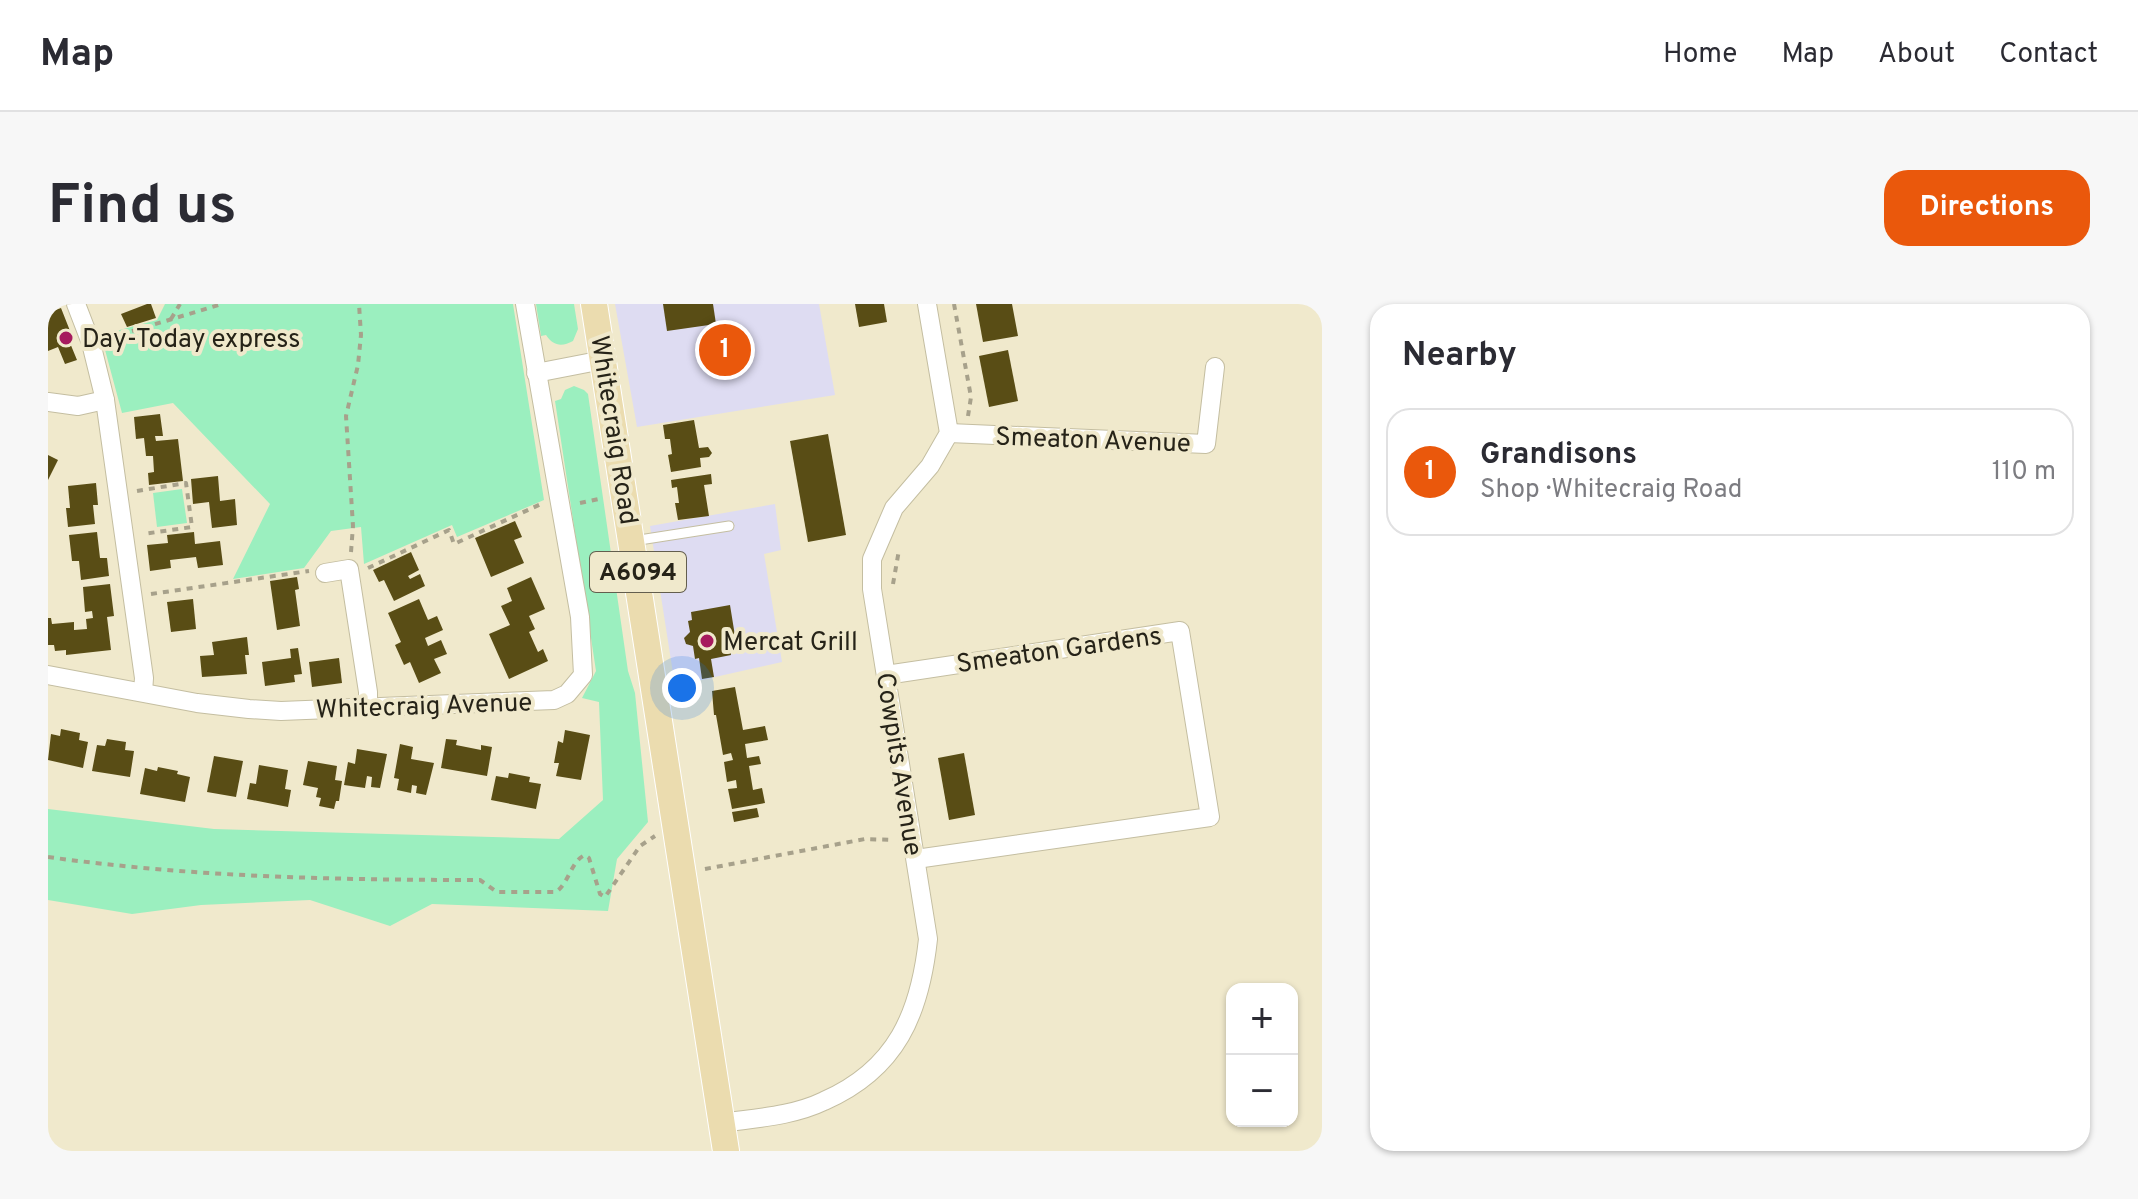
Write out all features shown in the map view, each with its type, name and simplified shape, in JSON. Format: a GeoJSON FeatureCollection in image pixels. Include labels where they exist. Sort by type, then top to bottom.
{"type":"FeatureCollection","features":[{"type":"Feature","properties":{"kind":"main road","name":"Whitecraig Road"},"geometry":{"type":"LineString","coordinates":[[594,304],[677,840]]}},
{"type":"Feature","properties":{"kind":"main road","name":"A6094"},"geometry":{"type":"LineString","coordinates":[[677,840],[726,1151]]}},
{"type":"Feature","properties":{"kind":"street"},"geometry":{"type":"LineString","coordinates":[[76,304],[91,343],[105,400],[144,678],[143,692]]}},
{"type":"Feature","properties":{"kind":"street","name":"Whitecraig Avenue"},"geometry":{"type":"LineString","coordinates":[[48,675],[197,703],[249,709],[554,700],[575,687],[583,675],[582,647],[525,304]]}},
{"type":"Feature","properties":{"kind":"street"},"geometry":{"type":"LineString","coordinates":[[927,304],[957,433]]}},
{"type":"Feature","properties":{"kind":"street"},"geometry":{"type":"LineString","coordinates":[[536,373],[603,360]]}},
{"type":"Feature","properties":{"kind":"street","name":"Smeaton Avenue"},"geometry":{"type":"LineString","coordinates":[[957,433],[1206,444],[1215,367]]}},
{"type":"Feature","properties":{"kind":"street"},"geometry":{"type":"LineString","coordinates":[[48,402],[78,406],[105,400]]}},
{"type":"Feature","properties":{"kind":"street","name":"Cowpits Avenue"},"geometry":{"type":"LineString","coordinates":[[722,1123],[782,1114],[824,1102],[860,1080],[894,1049],[911,1019],[924,980],[928,939],[872,589],[872,559],[894,508],[957,433]]}},
{"type":"Feature","properties":{"kind":"street"},"geometry":{"type":"LineString","coordinates":[[325,573],[349,569],[368,707]]}},
{"type":"Feature","properties":{"kind":"street","name":"Smeaton Gardens"},"geometry":{"type":"LineString","coordinates":[[886,675],[1180,631],[1210,817],[916,859]]}},
{"type":"Feature","properties":{"kind":"lane"},"geometry":{"type":"LineString","coordinates":[[633,541],[729,526]]}},
{"type":"Feature","properties":{"kind":"path"},"geometry":{"type":"LineString","coordinates":[[170,320],[180,304]]}},
{"type":"Feature","properties":{"kind":"path"},"geometry":{"type":"LineString","coordinates":[[91,343],[222,304]]}},
{"type":"Feature","properties":{"kind":"path"},"geometry":{"type":"LineString","coordinates":[[359,304],[361,335],[358,365],[346,416],[353,526],[349,569],[366,569],[449,530],[454,544],[544,502],[560,507],[625,493]]}},
{"type":"Feature","properties":{"kind":"path"},"geometry":{"type":"LineString","coordinates":[[954,304],[971,397],[957,433]]}},
{"type":"Feature","properties":{"kind":"path"},"geometry":{"type":"LineString","coordinates":[[119,493],[186,483],[192,527],[125,536]]}},
{"type":"Feature","properties":{"kind":"path"},"geometry":{"type":"LineString","coordinates":[[892,593],[900,541]]}},
{"type":"Feature","properties":{"kind":"path"},"geometry":{"type":"LineString","coordinates":[[133,597],[308,571],[325,573]]}},
{"type":"Feature","properties":{"kind":"path"},"geometry":{"type":"LineString","coordinates":[[48,857],[123,867],[280,879],[480,880],[497,892],[556,892],[561,889],[579,858],[585,855],[589,858],[600,894],[605,897],[640,846],[649,838],[657,836],[657,841],[677,840]]}},
{"type":"Feature","properties":{"kind":"path"},"geometry":{"type":"LineString","coordinates":[[682,873],[865,839],[912,840]]}},
{"type":"Feature","properties":{"kind":"shaded area"},"geometry":{"type":"Polygon","coordinates":[[[615,304],[819,304],[835,395],[637,427],[615,304]]]}},
{"type":"Feature","properties":{"kind":"shaded area"},"geometry":{"type":"Polygon","coordinates":[[[775,504],[781,550],[764,554],[782,662],[675,686],[650,526],[775,504]]]}},
{"type":"Feature","properties":{"kind":"green space"},"geometry":{"type":"Polygon","coordinates":[[[165,304],[513,304],[544,500],[457,537],[452,525],[364,564],[361,527],[331,531],[304,568],[233,579],[270,504],[173,403],[122,413],[101,335],[157,320],[165,304]]]}},
{"type":"Feature","properties":{"kind":"green space"},"geometry":{"type":"Polygon","coordinates":[[[536,304],[574,304],[578,329],[573,341],[558,344],[546,335],[541,336],[536,304]]]}},
{"type":"Feature","properties":{"kind":"green space"},"geometry":{"type":"Polygon","coordinates":[[[574,386],[588,394],[628,671],[635,693],[648,822],[617,859],[608,911],[432,904],[390,926],[310,900],[201,905],[132,914],[48,900],[48,809],[214,829],[559,839],[603,800],[599,702],[582,698],[596,671],[555,401],[561,399],[565,390],[574,386]]]}},
{"type":"Feature","properties":{"kind":"green space"},"geometry":{"type":"Polygon","coordinates":[[[182,489],[187,523],[157,527],[153,493],[182,489]]]}},
{"type":"Feature","properties":{"kind":"building"},"geometry":{"type":"Polygon","coordinates":[[[151,304],[156,318],[127,327],[121,314],[151,304]]]}},
{"type":"Feature","properties":{"kind":"building"},"geometry":{"type":"Polygon","coordinates":[[[663,304],[713,304],[716,324],[667,331],[663,304]]]}},
{"type":"Feature","properties":{"kind":"building"},"geometry":{"type":"Polygon","coordinates":[[[855,304],[884,304],[887,322],[859,327],[855,304]]]}},
{"type":"Feature","properties":{"kind":"building"},"geometry":{"type":"Polygon","coordinates":[[[976,304],[1012,304],[1018,336],[983,342],[976,304]]]}},
{"type":"Feature","properties":{"kind":"building"},"geometry":{"type":"Polygon","coordinates":[[[61,308],[74,341],[70,343],[77,360],[65,364],[58,347],[48,351],[48,313],[61,308]]]}},
{"type":"Feature","properties":{"kind":"building"},"geometry":{"type":"Polygon","coordinates":[[[1008,350],[1018,401],[989,407],[979,356],[1008,350]]]}},
{"type":"Feature","properties":{"kind":"building"},"geometry":{"type":"Polygon","coordinates":[[[160,414],[163,436],[155,436],[156,441],[178,439],[183,481],[149,485],[148,473],[154,472],[153,456],[146,456],[144,438],[136,439],[134,417],[160,414]]]}},
{"type":"Feature","properties":{"kind":"building"},"geometry":{"type":"Polygon","coordinates":[[[694,420],[699,448],[708,447],[712,453],[709,457],[700,458],[701,467],[671,472],[668,455],[672,454],[670,439],[665,439],[663,425],[694,420]]]}},
{"type":"Feature","properties":{"kind":"building"},"geometry":{"type":"Polygon","coordinates":[[[828,434],[846,535],[808,542],[790,441],[828,434]]]}},
{"type":"Feature","properties":{"kind":"building"},"geometry":{"type":"Polygon","coordinates":[[[48,455],[58,460],[48,480],[48,455]]]}},
{"type":"Feature","properties":{"kind":"building"},"geometry":{"type":"Polygon","coordinates":[[[711,474],[712,484],[704,485],[709,516],[678,520],[675,503],[679,503],[677,487],[672,488],[671,480],[711,474]]]}},
{"type":"Feature","properties":{"kind":"building"},"geometry":{"type":"Polygon","coordinates":[[[218,476],[220,501],[235,499],[237,525],[212,528],[209,502],[193,504],[191,479],[218,476]]]}},
{"type":"Feature","properties":{"kind":"building"},"geometry":{"type":"Polygon","coordinates":[[[96,483],[98,505],[93,505],[95,524],[68,527],[68,486],[96,483]]]}},
{"type":"Feature","properties":{"kind":"building"},"geometry":{"type":"Polygon","coordinates":[[[515,521],[522,537],[514,540],[524,563],[491,577],[475,538],[515,521]]]}},
{"type":"Feature","properties":{"kind":"building"},"geometry":{"type":"Polygon","coordinates":[[[97,532],[100,558],[107,558],[109,576],[81,580],[79,561],[72,561],[69,535],[97,532]]]}},
{"type":"Feature","properties":{"kind":"building"},"geometry":{"type":"Polygon","coordinates":[[[194,532],[195,544],[220,541],[223,565],[198,568],[196,557],[170,560],[171,568],[150,571],[147,545],[168,543],[167,535],[194,532]]]}},
{"type":"Feature","properties":{"kind":"building"},"geometry":{"type":"Polygon","coordinates":[[[411,552],[419,570],[408,576],[410,579],[420,574],[425,586],[394,601],[384,580],[379,582],[373,570],[411,552]]]}},
{"type":"Feature","properties":{"kind":"building"},"geometry":{"type":"Polygon","coordinates":[[[297,577],[299,589],[295,590],[300,626],[277,630],[270,581],[297,577]]]}},
{"type":"Feature","properties":{"kind":"building"},"geometry":{"type":"Polygon","coordinates":[[[531,577],[545,609],[529,616],[535,629],[529,632],[538,652],[543,649],[548,661],[509,679],[489,634],[510,625],[501,606],[512,601],[507,588],[531,577]]]}},
{"type":"Feature","properties":{"kind":"building"},"geometry":{"type":"Polygon","coordinates":[[[110,584],[114,616],[107,617],[111,650],[66,655],[66,650],[55,651],[54,645],[48,645],[48,618],[51,618],[52,624],[74,622],[74,630],[87,629],[86,619],[93,618],[92,611],[85,612],[83,587],[110,584]]]}},
{"type":"Feature","properties":{"kind":"building"},"geometry":{"type":"Polygon","coordinates":[[[193,599],[196,629],[171,632],[167,602],[193,599]]]}},
{"type":"Feature","properties":{"kind":"building"},"geometry":{"type":"Polygon","coordinates":[[[419,599],[428,620],[437,616],[443,630],[425,638],[428,646],[441,640],[447,654],[434,659],[441,673],[419,683],[410,662],[404,665],[395,645],[401,642],[388,613],[419,599]]]}},
{"type":"Feature","properties":{"kind":"building","name":"Mercat Grill"},"geometry":{"type":"Polygon","coordinates":[[[730,605],[735,636],[728,637],[731,655],[711,659],[714,677],[702,679],[699,658],[695,659],[693,646],[686,644],[684,638],[690,632],[688,621],[692,620],[691,612],[730,605]]]}},
{"type":"Feature","properties":{"kind":"building"},"geometry":{"type":"Polygon","coordinates":[[[247,637],[247,674],[202,677],[200,656],[214,655],[212,642],[247,637]]]}},
{"type":"Feature","properties":{"kind":"building"},"geometry":{"type":"Polygon","coordinates":[[[298,648],[302,674],[294,675],[295,682],[265,686],[262,662],[291,658],[290,649],[298,648]]]}},
{"type":"Feature","properties":{"kind":"building"},"geometry":{"type":"Polygon","coordinates":[[[339,658],[342,683],[312,687],[309,662],[339,658]]]}},
{"type":"Feature","properties":{"kind":"building"},"geometry":{"type":"Polygon","coordinates":[[[735,687],[743,730],[765,726],[768,740],[745,744],[747,758],[759,756],[761,764],[749,766],[753,790],[762,788],[765,803],[732,809],[728,789],[737,788],[736,780],[727,782],[724,762],[733,760],[731,753],[723,755],[712,691],[735,687]]]}},
{"type":"Feature","properties":{"kind":"building"},"geometry":{"type":"Polygon","coordinates":[[[61,729],[80,733],[79,740],[88,742],[83,768],[48,760],[51,734],[60,736],[61,729]]]}},
{"type":"Feature","properties":{"kind":"building"},"geometry":{"type":"Polygon","coordinates":[[[565,730],[590,735],[581,780],[556,776],[559,763],[554,763],[558,741],[563,743],[565,730]]]}},
{"type":"Feature","properties":{"kind":"building"},"geometry":{"type":"Polygon","coordinates":[[[107,739],[126,742],[125,750],[134,751],[130,777],[92,771],[97,745],[105,746],[107,739]]]}},
{"type":"Feature","properties":{"kind":"building"},"geometry":{"type":"Polygon","coordinates":[[[446,739],[457,740],[456,745],[481,750],[481,745],[492,747],[487,776],[441,768],[446,739]]]}},
{"type":"Feature","properties":{"kind":"building"},"geometry":{"type":"Polygon","coordinates":[[[400,744],[413,747],[411,759],[434,763],[426,795],[416,793],[417,786],[412,785],[411,793],[397,790],[399,779],[394,778],[400,744]]]}},
{"type":"Feature","properties":{"kind":"building"},"geometry":{"type":"Polygon","coordinates":[[[357,749],[387,754],[380,788],[371,787],[372,777],[367,776],[365,788],[344,785],[348,762],[355,764],[357,749]]]}},
{"type":"Feature","properties":{"kind":"building"},"geometry":{"type":"Polygon","coordinates":[[[964,753],[975,815],[949,820],[938,758],[964,753]]]}},
{"type":"Feature","properties":{"kind":"building"},"geometry":{"type":"Polygon","coordinates":[[[214,756],[243,761],[236,797],[207,792],[214,756]]]}},
{"type":"Feature","properties":{"kind":"building"},"geometry":{"type":"Polygon","coordinates":[[[308,761],[337,766],[335,780],[342,781],[339,801],[336,801],[334,809],[319,806],[321,798],[316,797],[318,788],[303,785],[308,761]]]}},
{"type":"Feature","properties":{"kind":"building"},"geometry":{"type":"Polygon","coordinates":[[[259,765],[288,770],[285,789],[291,790],[288,807],[247,799],[250,783],[256,784],[259,765]]]}},
{"type":"Feature","properties":{"kind":"building"},"geometry":{"type":"Polygon","coordinates":[[[158,767],[190,777],[185,802],[140,794],[145,768],[157,771],[158,767]]]}},
{"type":"Feature","properties":{"kind":"building"},"geometry":{"type":"Polygon","coordinates":[[[509,773],[530,777],[529,782],[541,784],[536,809],[491,800],[496,776],[508,778],[509,773]]]}},
{"type":"Feature","properties":{"kind":"building"},"geometry":{"type":"Polygon","coordinates":[[[757,808],[759,817],[734,822],[732,812],[757,808]]]}},
{"type":"Feature","properties":{"kind":"place","name":"Day-Today express"},"geometry":{"type":"Point","coordinates":[66,338]}},
{"type":"Feature","properties":{"kind":"place","name":"Grandisons"},"geometry":{"type":"Point","coordinates":[725,350]}},
{"type":"Feature","properties":{"kind":"place","name":"Mercat Grill"},"geometry":{"type":"Point","coordinates":[707,641]}}]}
